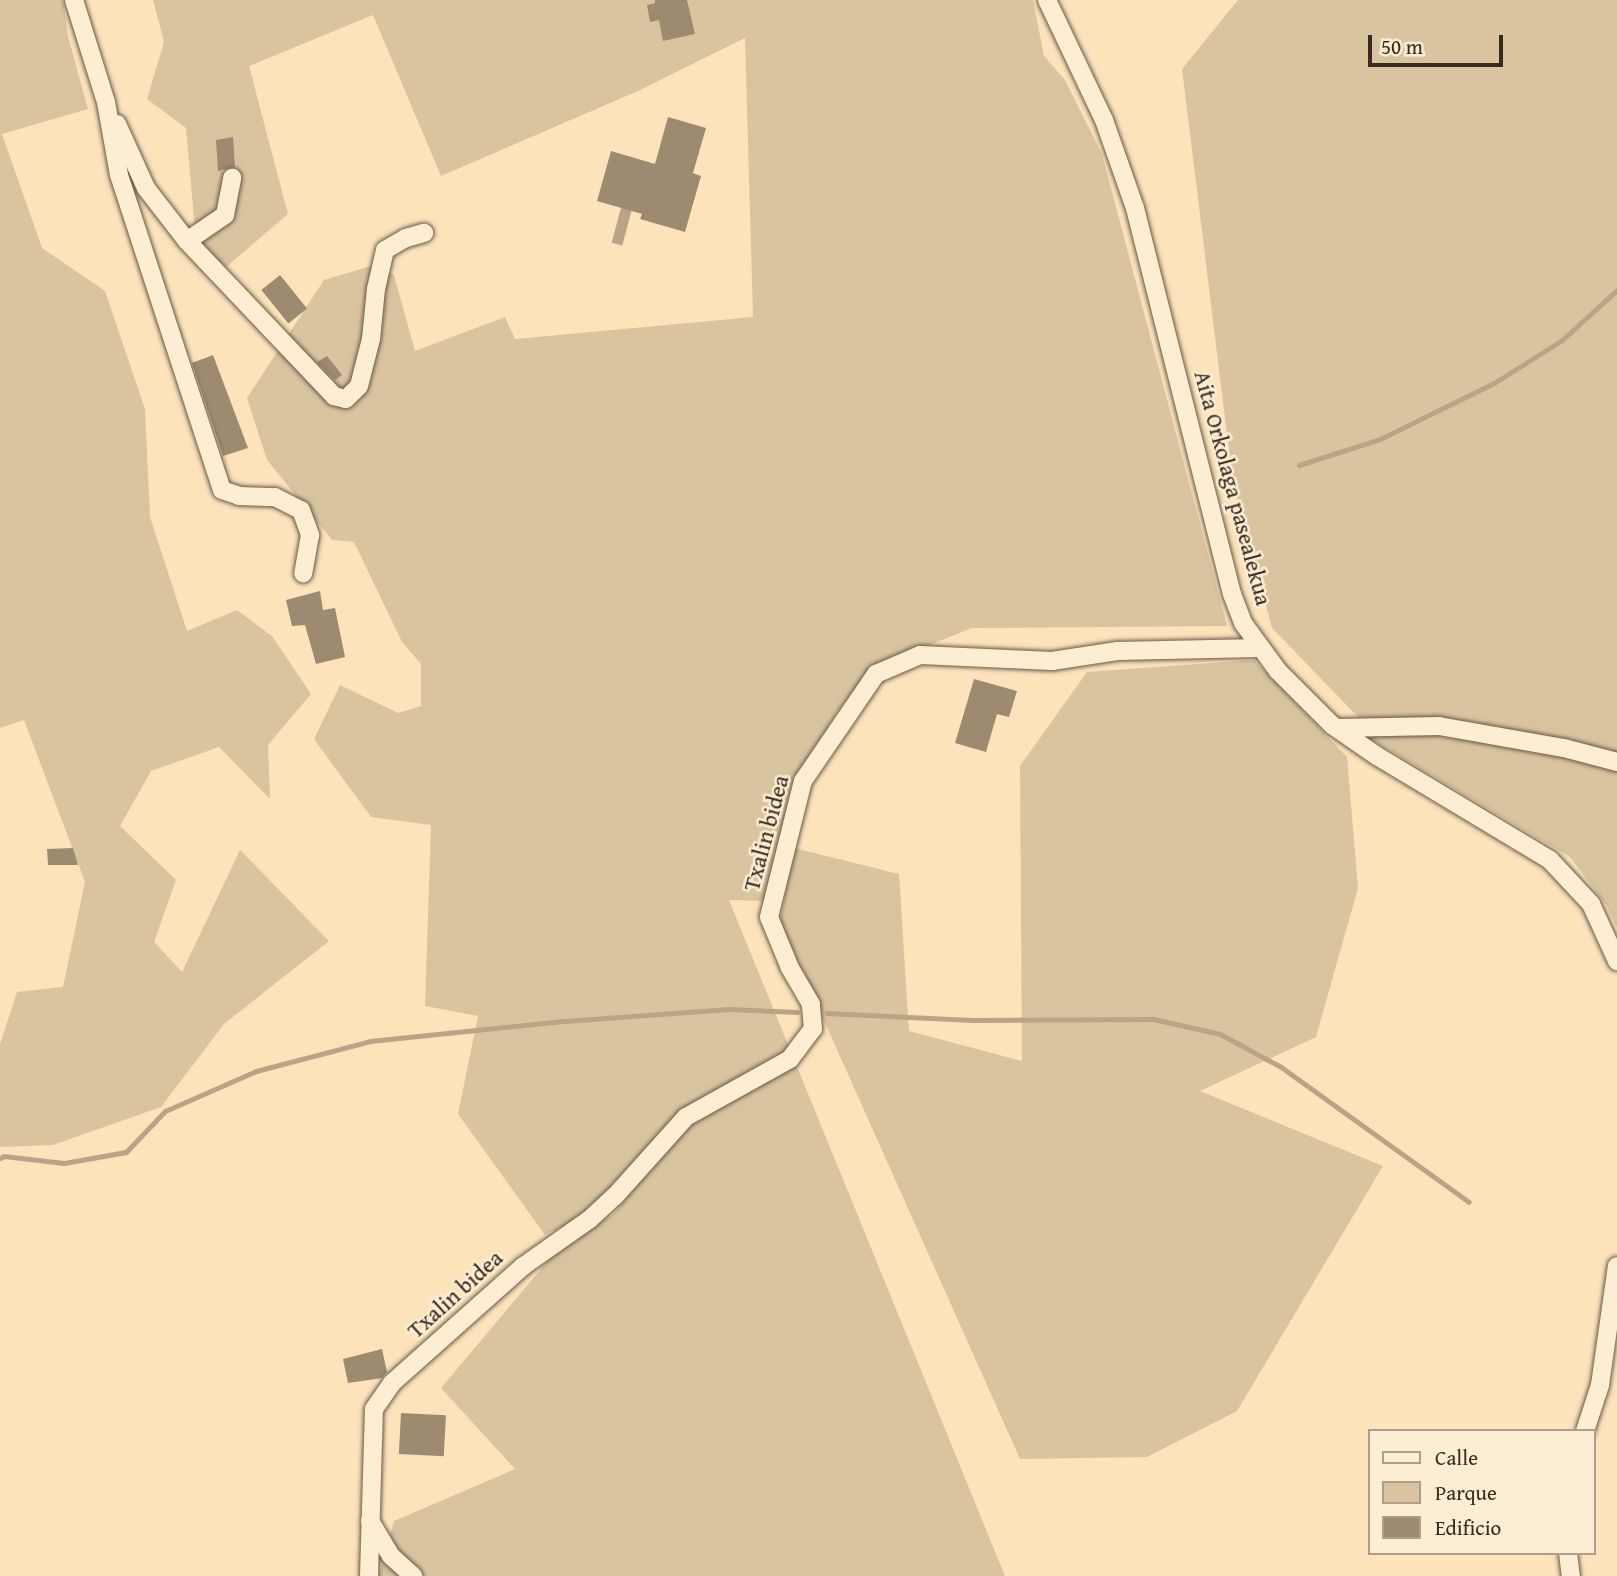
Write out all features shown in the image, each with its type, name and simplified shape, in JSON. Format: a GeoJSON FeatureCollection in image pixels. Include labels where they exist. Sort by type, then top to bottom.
{"type":"FeatureCollection","features":[{"type":"Feature","properties":{"kind":"street"},"geometry":{"type":"LineString","coordinates":[[74,0],[106,102],[119,175],[222,491],[239,496],[275,497],[301,510],[310,535],[303,573]]}},
{"type":"Feature","properties":{"kind":"street","name":"Aita Orkolaga pasealekua"},"geometry":{"type":"LineString","coordinates":[[1047,0],[1104,120],[1126,178],[1232,594],[1243,623],[1259,648],[1300,695],[1337,728],[1550,860],[1591,904],[1617,961]]}},
{"type":"Feature","properties":{"kind":"street"},"geometry":{"type":"LineString","coordinates":[[106,102],[146,188],[187,241],[334,397],[346,399],[359,386],[371,339],[376,289],[386,250],[406,238],[424,233]]}},
{"type":"Feature","properties":{"kind":"street"},"geometry":{"type":"LineString","coordinates":[[187,241],[225,215],[232,178]]}},
{"type":"Feature","properties":{"kind":"street","name":"Txalin bidea"},"geometry":{"type":"LineString","coordinates":[[369,1576],[374,1409],[392,1383],[522,1267],[590,1219],[615,1196],[686,1117],[790,1059],[813,1029],[811,1004],[790,968],[769,917],[803,781],[876,674],[920,656],[1052,661],[1117,651],[1259,648]]}},
{"type":"Feature","properties":{"kind":"street"},"geometry":{"type":"LineString","coordinates":[[1337,728],[1439,726],[1564,748],[1617,762]]}},
{"type":"Feature","properties":{"kind":"street"},"geometry":{"type":"LineString","coordinates":[[1586,1429],[1600,1385],[1617,1266]]}},
{"type":"Feature","properties":{"kind":"street"},"geometry":{"type":"LineString","coordinates":[[370,1521],[391,1556],[413,1576]]}},
{"type":"Feature","properties":{"kind":"street"},"geometry":{"type":"LineString","coordinates":[[1568,1555],[1571,1576]]}},
{"type":"Feature","properties":{"kind":"green space"},"geometry":{"type":"Polygon","coordinates":[[[0,0],[63,0],[68,36],[88,109],[2,134],[42,248],[105,291],[145,409],[150,517],[187,631],[237,610],[272,636],[311,694],[268,745],[270,799],[219,747],[151,771],[120,826],[176,880],[154,942],[182,972],[240,850],[329,941],[224,1024],[161,1107],[53,1145],[0,1147],[0,1044],[17,992],[63,987],[85,882],[24,720],[0,728],[0,0]]]}},
{"type":"Feature","properties":{"kind":"green space"},"geometry":{"type":"Polygon","coordinates":[[[153,0],[1033,0],[1044,56],[1065,80],[1102,154],[1227,626],[972,628],[874,667],[837,712],[800,774],[765,901],[729,900],[1005,1576],[379,1576],[394,1521],[515,1469],[441,1388],[557,1250],[613,1214],[673,1142],[586,1214],[545,1235],[458,1114],[478,1016],[425,1006],[431,825],[371,817],[314,739],[340,685],[398,713],[421,706],[421,664],[402,642],[354,542],[332,540],[267,460],[247,398],[324,280],[371,266],[394,275],[415,351],[505,317],[515,339],[753,317],[745,38],[638,91],[441,176],[373,15],[249,66],[288,214],[225,268],[196,241],[186,128],[147,99],[164,42],[153,0]]]}},
{"type":"Feature","properties":{"kind":"green space"},"geometry":{"type":"Polygon","coordinates":[[[1238,0],[1617,0],[1617,928],[1607,906],[1570,857],[1371,739],[1358,717],[1272,628],[1233,483],[1182,69],[1238,0]]]}},
{"type":"Feature","properties":{"kind":"green space"},"geometry":{"type":"Polygon","coordinates":[[[1254,660],[1347,757],[1358,888],[1316,1037],[1200,1091],[1383,1166],[1237,1411],[1147,1457],[1020,1459],[780,922],[794,848],[899,874],[909,1031],[1022,1061],[1020,766],[1087,672],[1254,660]]]}},
{"type":"Feature","properties":{"kind":"shaded area"},"geometry":{"type":"Polygon","coordinates":[[[622,204],[633,207],[622,245],[612,243],[622,204]]]}},
{"type":"Feature","properties":{"kind":"building"},"geometry":{"type":"Polygon","coordinates":[[[655,0],[687,0],[695,34],[663,41],[659,20],[650,22],[647,5],[655,3],[655,0]]]}},
{"type":"Feature","properties":{"kind":"building"},"geometry":{"type":"Polygon","coordinates":[[[668,117],[706,128],[693,173],[701,176],[685,232],[640,219],[642,214],[597,201],[611,151],[655,164],[668,117]]]}},
{"type":"Feature","properties":{"kind":"building"},"geometry":{"type":"Polygon","coordinates":[[[233,137],[235,167],[218,171],[216,140],[233,137]]]}},
{"type":"Feature","properties":{"kind":"building"},"geometry":{"type":"Polygon","coordinates":[[[280,275],[307,308],[288,324],[261,290],[280,275]]]}},
{"type":"Feature","properties":{"kind":"building"},"geometry":{"type":"Polygon","coordinates":[[[213,355],[248,448],[223,456],[192,363],[213,355]]]}},
{"type":"Feature","properties":{"kind":"building"},"geometry":{"type":"Polygon","coordinates":[[[327,356],[342,375],[335,380],[317,362],[327,356]]]}},
{"type":"Feature","properties":{"kind":"building"},"geometry":{"type":"Polygon","coordinates":[[[320,591],[323,610],[335,608],[345,657],[316,664],[305,625],[292,626],[286,600],[320,591]]]}},
{"type":"Feature","properties":{"kind":"building"},"geometry":{"type":"Polygon","coordinates":[[[974,679],[1017,691],[1009,717],[997,714],[986,752],[955,743],[974,679]]]}},
{"type":"Feature","properties":{"kind":"building"},"geometry":{"type":"Polygon","coordinates":[[[73,848],[78,865],[48,865],[47,849],[73,848]]]}},
{"type":"Feature","properties":{"kind":"building"},"geometry":{"type":"Polygon","coordinates":[[[382,1349],[387,1372],[382,1378],[348,1383],[343,1359],[382,1349]]]}},
{"type":"Feature","properties":{"kind":"building"},"geometry":{"type":"Polygon","coordinates":[[[401,1413],[446,1415],[444,1456],[399,1454],[401,1413]]]}},
{"type":"Feature","properties":{"kind":"waterway"},"geometry":{"type":"LineString","coordinates":[[1299,465],[1380,439],[1494,383],[1562,340],[1617,290]]}},
{"type":"Feature","properties":{"kind":"waterway"},"geometry":{"type":"LineString","coordinates":[[0,1158],[4,1156],[64,1163],[126,1152],[165,1111],[256,1071],[370,1041],[565,1021],[729,1009],[797,1012]]}},
{"type":"Feature","properties":{"kind":"waterway"},"geometry":{"type":"LineString","coordinates":[[827,1013],[972,1020],[1153,1019],[1220,1034],[1281,1067],[1469,1202]]}}]}
